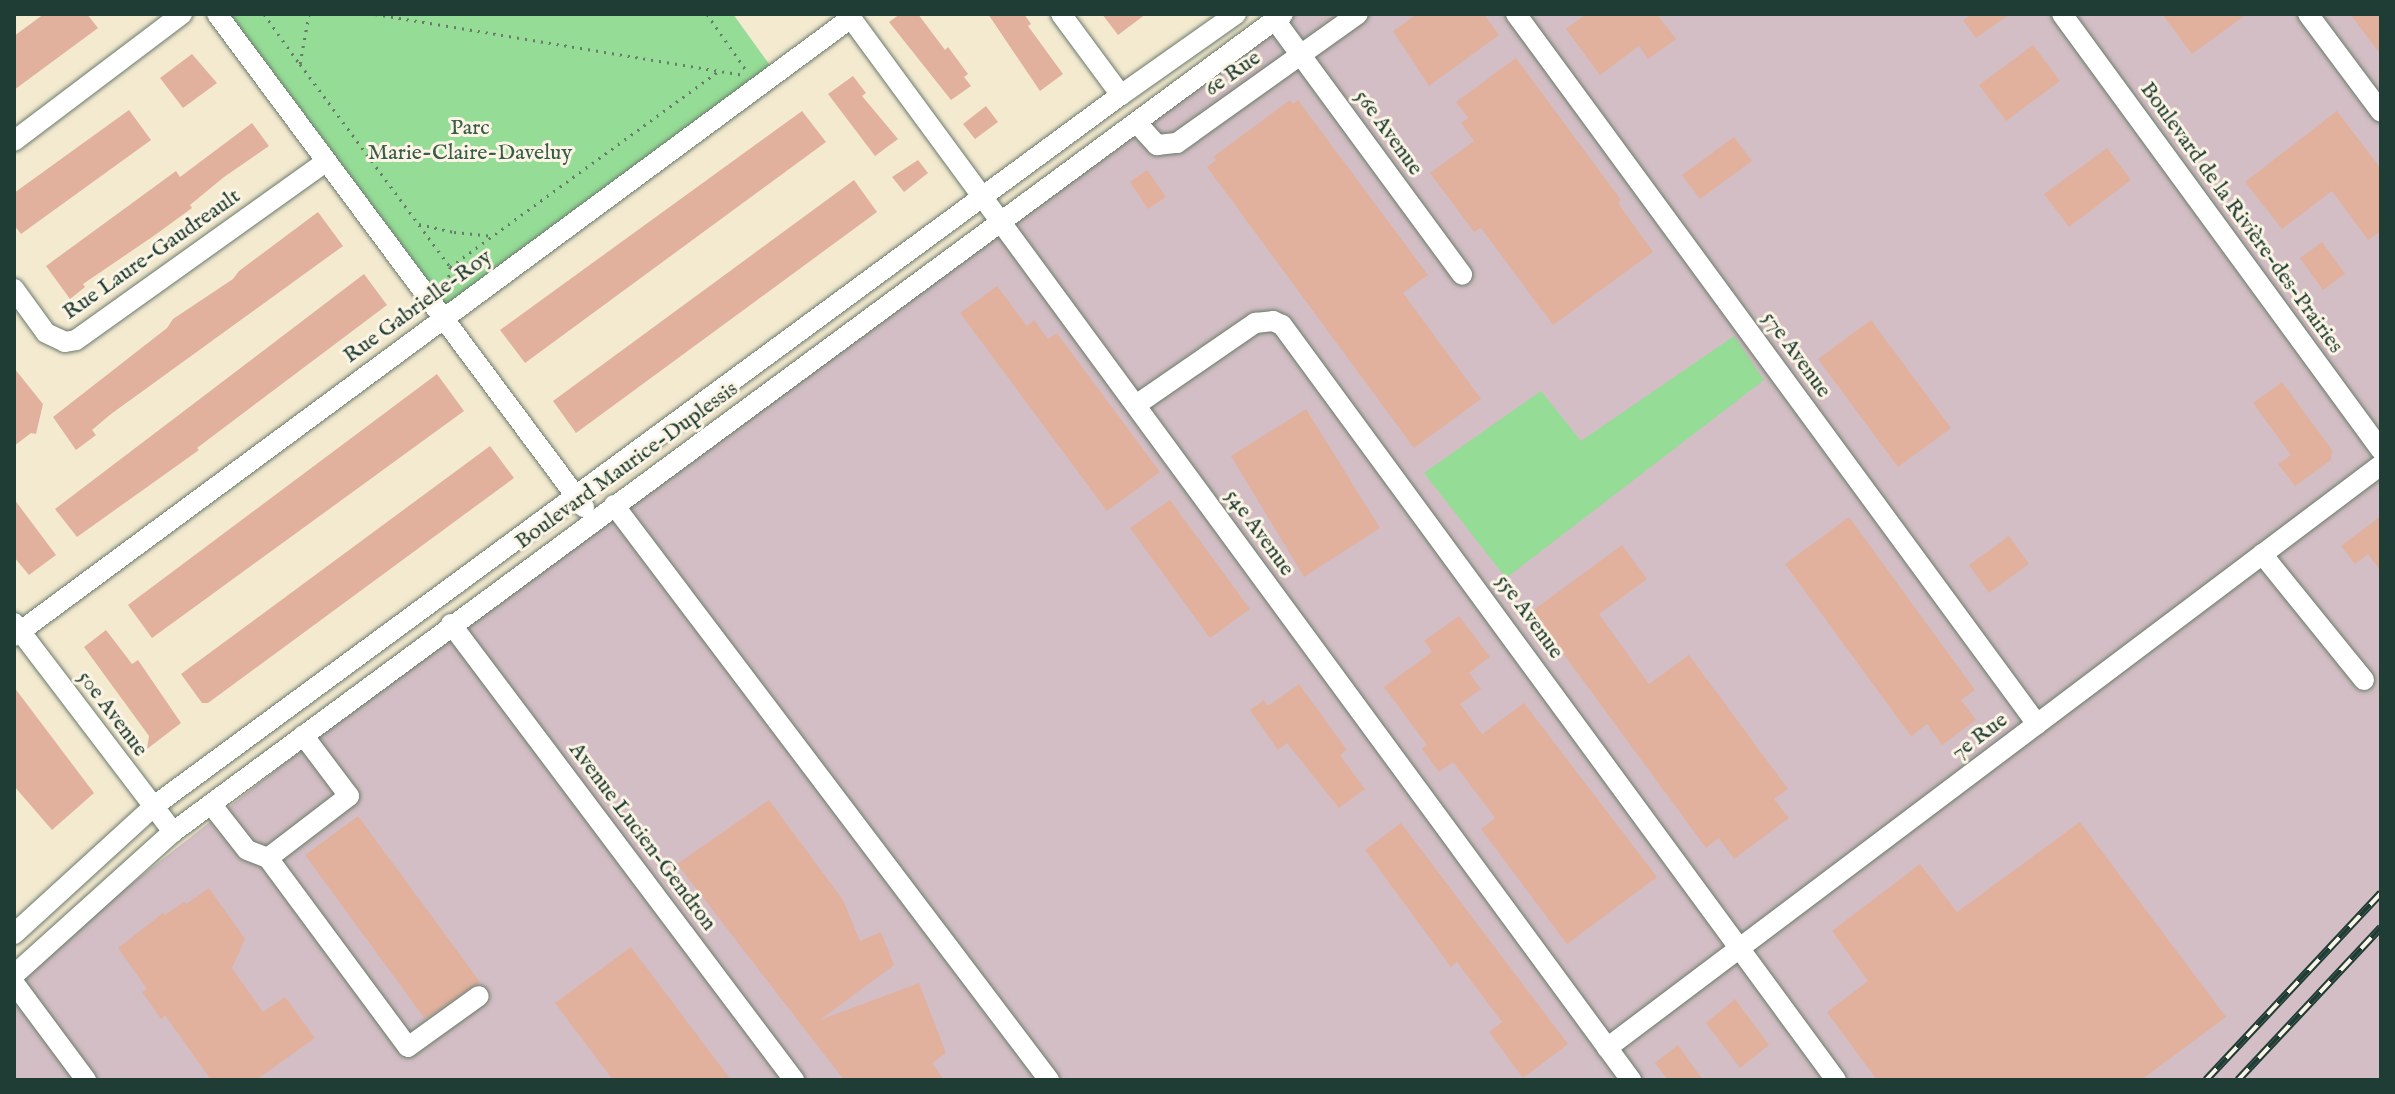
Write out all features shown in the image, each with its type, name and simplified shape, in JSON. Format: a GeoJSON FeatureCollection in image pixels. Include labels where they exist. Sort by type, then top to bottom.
{"type":"FeatureCollection","features":[{"type":"Feature","properties":{"kind":"street"},"geometry":{"type":"LineString","coordinates":[[14,141],[182,14]]}},
{"type":"Feature","properties":{"kind":"street"},"geometry":{"type":"LineString","coordinates":[[217,14],[594,520]]}},
{"type":"Feature","properties":{"kind":"street"},"geometry":{"type":"LineString","coordinates":[[1061,14],[1121,95]]}},
{"type":"Feature","properties":{"kind":"street","name":"Boulevard Maurice-Duplessis"},"geometry":{"type":"LineString","coordinates":[[14,934],[154,806],[1121,95],[1236,14]]}},
{"type":"Feature","properties":{"kind":"street","name":"6e Rue"},"geometry":{"type":"LineString","coordinates":[[1137,123],[1157,145],[1177,143],[1358,14]]}},
{"type":"Feature","properties":{"kind":"street","name":"57e Avenue"},"geometry":{"type":"LineString","coordinates":[[1516,14],[2037,724]]}},
{"type":"Feature","properties":{"kind":"street","name":"Boulevard de la Rivière-des-Prairies"},"geometry":{"type":"LineString","coordinates":[[2062,14],[2381,450]]}},
{"type":"Feature","properties":{"kind":"street"},"geometry":{"type":"LineString","coordinates":[[2308,14],[2381,112]]}},
{"type":"Feature","properties":{"kind":"street","name":"54e Avenue"},"geometry":{"type":"LineString","coordinates":[[850,16],[1631,1080]]}},
{"type":"Feature","properties":{"kind":"street","name":"Rue Gabrielle-Roy"},"geometry":{"type":"LineString","coordinates":[[16,630],[850,16]]}},
{"type":"Feature","properties":{"kind":"street","name":"Boulevard Maurice-Duplessis"},"geometry":{"type":"LineString","coordinates":[[14,975],[173,832],[451,624],[1279,17]]}},
{"type":"Feature","properties":{"kind":"street","name":"56e Avenue"},"geometry":{"type":"LineString","coordinates":[[1279,17],[1301,55],[1462,275]]}},
{"type":"Feature","properties":{"kind":"street","name":"Rue Laure-Gaudreault"},"geometry":{"type":"LineString","coordinates":[[14,289],[46,333],[65,342],[76,340],[326,162]]}},
{"type":"Feature","properties":{"kind":"street","name":"55e Avenue"},"geometry":{"type":"LineString","coordinates":[[1136,405],[1255,323],[1273,321],[1282,325],[1836,1080]]}},
{"type":"Feature","properties":{"kind":"street","name":"7e Rue"},"geometry":{"type":"LineString","coordinates":[[1607,1048],[2381,465]]}},
{"type":"Feature","properties":{"kind":"street"},"geometry":{"type":"LineString","coordinates":[[614,505],[1049,1080]]}},
{"type":"Feature","properties":{"kind":"street"},"geometry":{"type":"LineString","coordinates":[[2262,554],[2364,680]]}},
{"type":"Feature","properties":{"kind":"street","name":"Avenue Lucien-Gendron"},"geometry":{"type":"LineString","coordinates":[[451,624],[794,1080]]}},
{"type":"Feature","properties":{"kind":"street","name":"50e Avenue"},"geometry":{"type":"LineString","coordinates":[[16,630],[173,832]]}},
{"type":"Feature","properties":{"kind":"street"},"geometry":{"type":"LineString","coordinates":[[268,858],[349,796],[303,735]]}},
{"type":"Feature","properties":{"kind":"street"},"geometry":{"type":"LineString","coordinates":[[211,804],[247,850],[268,858],[408,1047],[479,996]]}},
{"type":"Feature","properties":{"kind":"street"},"geometry":{"type":"LineString","coordinates":[[14,983],[86,1080]]}},
{"type":"Feature","properties":{"kind":"path"},"geometry":{"type":"LineString","coordinates":[[264,14],[450,267],[443,317]]}},
{"type":"Feature","properties":{"kind":"path"},"geometry":{"type":"LineString","coordinates":[[300,64],[309,14]]}},
{"type":"Feature","properties":{"kind":"path"},"geometry":{"type":"LineString","coordinates":[[375,14],[750,76],[707,14]]}},
{"type":"Feature","properties":{"kind":"path"},"geometry":{"type":"LineString","coordinates":[[450,267],[720,71]]}},
{"type":"Feature","properties":{"kind":"path"},"geometry":{"type":"LineString","coordinates":[[419,224],[494,236]]}},
{"type":"Feature","properties":{"kind":"shaded area"},"geometry":{"type":"Polygon","coordinates":[[[1283,14],[2381,14],[2381,1080],[14,1080],[14,976],[594,520],[1283,14]]]}},
{"type":"Feature","properties":{"kind":"green space","name":"Parc Marie-Claire-Daveluy"},"geometry":{"type":"Polygon","coordinates":[[[218,14],[733,14],[777,75],[443,317],[218,14]]]}},
{"type":"Feature","properties":{"kind":"green space"},"geometry":{"type":"Polygon","coordinates":[[[1734,336],[1764,380],[1506,578],[1424,473],[1541,391],[1581,441],[1734,336]]]}},
{"type":"Feature","properties":{"kind":"building"},"geometry":{"type":"Polygon","coordinates":[[[44,14],[87,14],[98,28],[14,90],[14,36],[44,14]]]}},
{"type":"Feature","properties":{"kind":"building"},"geometry":{"type":"Polygon","coordinates":[[[900,14],[918,14],[968,74],[964,77],[971,86],[951,100],[889,22],[900,14]]]}},
{"type":"Feature","properties":{"kind":"building"},"geometry":{"type":"Polygon","coordinates":[[[988,14],[1024,14],[1031,24],[1028,26],[1063,74],[1040,91],[988,14]]]}},
{"type":"Feature","properties":{"kind":"building"},"geometry":{"type":"Polygon","coordinates":[[[1102,14],[1146,14],[1118,35],[1102,14]]]}},
{"type":"Feature","properties":{"kind":"building"},"geometry":{"type":"Polygon","coordinates":[[[1417,14],[1484,14],[1499,35],[1429,86],[1393,31],[1417,14]]]}},
{"type":"Feature","properties":{"kind":"building"},"geometry":{"type":"Polygon","coordinates":[[[1586,14],[1657,14],[1676,39],[1648,59],[1639,46],[1600,75],[1566,29],[1586,14]]]}},
{"type":"Feature","properties":{"kind":"building"},"geometry":{"type":"Polygon","coordinates":[[[1972,14],[2010,14],[1976,38],[1963,20],[1972,14]]]}},
{"type":"Feature","properties":{"kind":"building"},"geometry":{"type":"Polygon","coordinates":[[[2162,14],[2247,14],[2192,54],[2162,14]]]}},
{"type":"Feature","properties":{"kind":"building"},"geometry":{"type":"Polygon","coordinates":[[[2350,14],[2381,14],[2381,55],[2350,14]]]}},
{"type":"Feature","properties":{"kind":"building"},"geometry":{"type":"Polygon","coordinates":[[[2033,45],[2060,81],[2006,121],[1979,85],[2033,45]]]}},
{"type":"Feature","properties":{"kind":"building"},"geometry":{"type":"Polygon","coordinates":[[[192,54],[217,83],[183,108],[160,78],[192,54]]]}},
{"type":"Feature","properties":{"kind":"building"},"geometry":{"type":"Polygon","coordinates":[[[1516,58],[1621,200],[1618,203],[1653,252],[1553,325],[1481,228],[1474,232],[1430,173],[1474,141],[1461,123],[1468,118],[1456,102],[1516,58]]]}},
{"type":"Feature","properties":{"kind":"building"},"geometry":{"type":"Polygon","coordinates":[[[853,76],[866,93],[862,96],[898,139],[875,156],[828,94],[853,76]]]}},
{"type":"Feature","properties":{"kind":"building"},"geometry":{"type":"Polygon","coordinates":[[[1290,100],[1293,104],[1298,100],[1428,275],[1403,293],[1481,399],[1414,448],[1207,167],[1216,160],[1213,157],[1290,100]]]}},
{"type":"Feature","properties":{"kind":"building"},"geometry":{"type":"Polygon","coordinates":[[[986,106],[998,122],[975,139],[963,124],[986,106]]]}},
{"type":"Feature","properties":{"kind":"building"},"geometry":{"type":"Polygon","coordinates":[[[129,110],[151,140],[21,234],[14,225],[14,193],[129,110]]]}},
{"type":"Feature","properties":{"kind":"building"},"geometry":{"type":"Polygon","coordinates":[[[802,111],[826,142],[525,363],[500,330],[802,111]]]}},
{"type":"Feature","properties":{"kind":"building"},"geometry":{"type":"Polygon","coordinates":[[[2337,111],[2381,169],[2381,231],[2368,240],[2332,191],[2282,229],[2245,182],[2337,111]]]}},
{"type":"Feature","properties":{"kind":"building"},"geometry":{"type":"Polygon","coordinates":[[[252,123],[269,146],[224,177],[190,205],[192,208],[83,284],[85,287],[70,299],[46,266],[176,171],[180,177],[252,123]]]}},
{"type":"Feature","properties":{"kind":"building"},"geometry":{"type":"Polygon","coordinates":[[[1734,137],[1752,161],[1700,199],[1682,175],[1734,137]]]}},
{"type":"Feature","properties":{"kind":"building"},"geometry":{"type":"Polygon","coordinates":[[[2107,148],[2131,180],[2069,227],[2044,194],[2107,148]]]}},
{"type":"Feature","properties":{"kind":"building"},"geometry":{"type":"Polygon","coordinates":[[[918,160],[928,173],[904,192],[892,177],[918,160]]]}},
{"type":"Feature","properties":{"kind":"building"},"geometry":{"type":"Polygon","coordinates":[[[1147,170],[1166,197],[1148,209],[1130,182],[1147,170]]]}},
{"type":"Feature","properties":{"kind":"building"},"geometry":{"type":"Polygon","coordinates":[[[854,180],[877,212],[576,433],[553,401],[854,180]]]}},
{"type":"Feature","properties":{"kind":"building"},"geometry":{"type":"Polygon","coordinates":[[[318,212],[343,246],[111,414],[92,430],[96,435],[76,450],[53,417],[167,328],[173,319],[233,279],[239,271],[318,212]]]}},
{"type":"Feature","properties":{"kind":"building"},"geometry":{"type":"Polygon","coordinates":[[[2322,242],[2345,274],[2323,290],[2300,258],[2322,242]]]}},
{"type":"Feature","properties":{"kind":"building"},"geometry":{"type":"Polygon","coordinates":[[[364,274],[387,305],[197,448],[199,450],[77,537],[55,509],[364,274]]]}},
{"type":"Feature","properties":{"kind":"building"},"geometry":{"type":"Polygon","coordinates":[[[997,286],[1027,326],[1034,320],[1048,339],[1057,333],[1160,472],[1107,511],[960,313],[997,286]]]}},
{"type":"Feature","properties":{"kind":"building"},"geometry":{"type":"Polygon","coordinates":[[[1871,320],[1951,428],[1898,467],[1818,359],[1871,320]]]}},
{"type":"Feature","properties":{"kind":"building"},"geometry":{"type":"Polygon","coordinates":[[[14,368],[43,404],[36,434],[31,433],[14,446],[14,368]]]}},
{"type":"Feature","properties":{"kind":"building"},"geometry":{"type":"Polygon","coordinates":[[[437,374],[464,411],[152,638],[128,605],[437,374]]]}},
{"type":"Feature","properties":{"kind":"building"},"geometry":{"type":"Polygon","coordinates":[[[2282,382],[2332,450],[2331,460],[2295,486],[2278,464],[2291,455],[2253,403],[2282,382]]]}},
{"type":"Feature","properties":{"kind":"building"},"geometry":{"type":"Polygon","coordinates":[[[1306,409],[1380,528],[1304,577],[1231,456],[1306,409]]]}},
{"type":"Feature","properties":{"kind":"building"},"geometry":{"type":"Polygon","coordinates":[[[490,446],[514,478],[208,703],[202,703],[181,674],[490,446]]]}},
{"type":"Feature","properties":{"kind":"building"},"geometry":{"type":"Polygon","coordinates":[[[14,499],[56,555],[29,575],[14,557],[14,499]]]}},
{"type":"Feature","properties":{"kind":"building"},"geometry":{"type":"Polygon","coordinates":[[[1170,500],[1250,609],[1210,638],[1130,528],[1170,500]]]}},
{"type":"Feature","properties":{"kind":"building"},"geometry":{"type":"Polygon","coordinates":[[[2381,516],[2381,572],[2368,554],[2355,564],[2341,546],[2381,516]]]}},
{"type":"Feature","properties":{"kind":"building"},"geometry":{"type":"Polygon","coordinates":[[[1849,517],[1975,690],[1961,700],[1976,720],[1942,745],[1927,724],[1911,736],[1785,564],[1849,517]]]}},
{"type":"Feature","properties":{"kind":"building"},"geometry":{"type":"Polygon","coordinates":[[[2009,536],[2029,564],[1989,593],[1969,565],[2009,536]]]}},
{"type":"Feature","properties":{"kind":"building"},"geometry":{"type":"Polygon","coordinates":[[[1622,545],[1647,579],[1599,614],[1649,684],[1689,655],[1788,789],[1774,799],[1789,818],[1734,859],[1719,838],[1706,848],[1532,611],[1622,545]]]}},
{"type":"Feature","properties":{"kind":"building"},"geometry":{"type":"Polygon","coordinates":[[[1459,616],[1490,657],[1469,673],[1481,689],[1460,704],[1482,734],[1524,703],[1657,877],[1567,944],[1481,829],[1495,818],[1453,762],[1439,772],[1422,749],[1427,745],[1384,687],[1432,652],[1424,641],[1459,616]]]}},
{"type":"Feature","properties":{"kind":"building"},"geometry":{"type":"Polygon","coordinates":[[[106,630],[132,664],[138,660],[181,723],[147,749],[149,736],[84,647],[106,630]]]}},
{"type":"Feature","properties":{"kind":"building"},"geometry":{"type":"Polygon","coordinates":[[[1299,684],[1347,750],[1340,755],[1365,789],[1339,808],[1287,743],[1278,750],[1250,710],[1264,700],[1268,706],[1299,684]]]}},
{"type":"Feature","properties":{"kind":"building"},"geometry":{"type":"Polygon","coordinates":[[[14,687],[94,793],[52,830],[14,786],[14,687]]]}},
{"type":"Feature","properties":{"kind":"building"},"geometry":{"type":"Polygon","coordinates":[[[769,800],[843,900],[860,941],[881,932],[894,965],[820,1020],[919,983],[946,1053],[932,1063],[944,1080],[844,1080],[677,864],[769,800]]]}},
{"type":"Feature","properties":{"kind":"building"},"geometry":{"type":"Polygon","coordinates":[[[358,816],[480,982],[425,1019],[305,855],[358,816]]]}},
{"type":"Feature","properties":{"kind":"building"},"geometry":{"type":"Polygon","coordinates":[[[2080,822],[2226,1017],[2141,1080],[1877,1080],[1827,1012],[1868,981],[1832,931],[1920,864],[1957,912],[2080,822]]]}},
{"type":"Feature","properties":{"kind":"building"},"geometry":{"type":"Polygon","coordinates":[[[1401,823],[1568,1044],[1523,1078],[1489,1032],[1502,1022],[1457,962],[1451,967],[1365,850],[1401,823]]]}},
{"type":"Feature","properties":{"kind":"building"},"geometry":{"type":"Polygon","coordinates":[[[209,888],[245,939],[232,968],[263,1012],[285,997],[315,1038],[256,1080],[211,1080],[165,1015],[161,1019],[142,992],[147,989],[118,948],[163,913],[165,915],[184,902],[186,904],[209,888]]]}},
{"type":"Feature","properties":{"kind":"building"},"geometry":{"type":"Polygon","coordinates":[[[631,947],[731,1080],[613,1080],[555,1003],[631,947]]]}},
{"type":"Feature","properties":{"kind":"building"},"geometry":{"type":"Polygon","coordinates":[[[1735,999],[1769,1045],[1740,1068],[1706,1023],[1735,999]]]}},
{"type":"Feature","properties":{"kind":"building"},"geometry":{"type":"Polygon","coordinates":[[[1678,1045],[1703,1080],[1668,1080],[1655,1063],[1678,1045]]]}},
{"type":"Feature","properties":{"kind":"railway"},"geometry":{"type":"LineString","coordinates":[[2206,1080],[2381,893]]}},
{"type":"Feature","properties":{"kind":"railway"},"geometry":{"type":"LineString","coordinates":[[2238,1080],[2381,927]]}}]}
